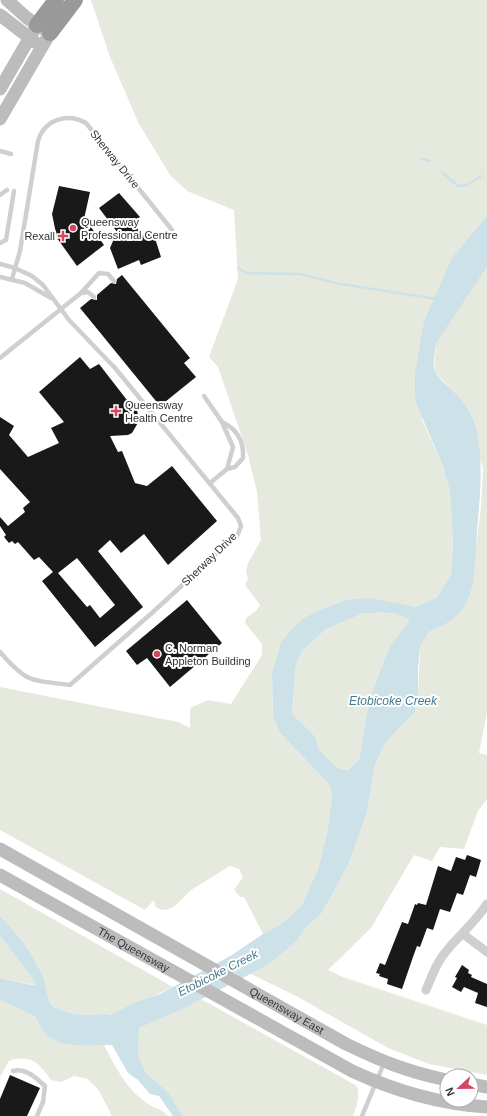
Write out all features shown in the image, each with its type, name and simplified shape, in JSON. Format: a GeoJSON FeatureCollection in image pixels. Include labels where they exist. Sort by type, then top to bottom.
{"type":"FeatureCollection","features":[{"type":"Feature","properties":{"kind":"highway"},"geometry":{"type":"LineString","coordinates":[[39,32],[56,0]]}},
{"type":"Feature","properties":{"kind":"highway"},"geometry":{"type":"LineString","coordinates":[[39,32],[75,0]]}},
{"type":"Feature","properties":{"kind":"main road"},"geometry":{"type":"LineString","coordinates":[[0,119],[42,48],[39,32],[7,0]]}},
{"type":"Feature","properties":{"kind":"main road"},"geometry":{"type":"LineString","coordinates":[[0,15],[39,32]]}},
{"type":"Feature","properties":{"kind":"main road"},"geometry":{"type":"LineString","coordinates":[[0,89],[39,32]]}},
{"type":"Feature","properties":{"kind":"main road","name":"The Queensway"},"geometry":{"type":"LineString","coordinates":[[0,849],[134,925]]}},
{"type":"Feature","properties":{"kind":"main road","name":"The Queensway"},"geometry":{"type":"LineString","coordinates":[[0,876],[266,1025]]}},
{"type":"Feature","properties":{"kind":"main road","name":"Queensway East"},"geometry":{"type":"LineString","coordinates":[[134,925],[384,1063],[439,1078]]}},
{"type":"Feature","properties":{"kind":"main road","name":"Queensway East"},"geometry":{"type":"LineString","coordinates":[[266,1025],[330,1061],[376,1082],[417,1096],[460,1105],[487,1107]]}},
{"type":"Feature","properties":{"kind":"street"},"geometry":{"type":"LineString","coordinates":[[426,990],[447,950],[463,934],[487,904]]}},
{"type":"Feature","properties":{"kind":"street"},"geometry":{"type":"LineString","coordinates":[[463,934],[487,952]]}},
{"type":"Feature","properties":{"kind":"lane","name":"Sherway Drive"},"geometry":{"type":"LineString","coordinates":[[12,280],[40,134],[46,126],[64,118],[79,119],[86,123],[172,230]]}},
{"type":"Feature","properties":{"kind":"lane"},"geometry":{"type":"LineString","coordinates":[[0,151],[11,154]]}},
{"type":"Feature","properties":{"kind":"lane"},"geometry":{"type":"LineString","coordinates":[[0,194],[7,190]]}},
{"type":"Feature","properties":{"kind":"lane"},"geometry":{"type":"LineString","coordinates":[[0,243],[6,240],[14,191]]}},
{"type":"Feature","properties":{"kind":"lane","name":"Sherway Drive"},"geometry":{"type":"LineString","coordinates":[[0,264],[15,268],[32,276],[43,285],[52,299],[80,333],[115,368],[210,483],[238,518],[241,526],[238,534],[153,612],[70,684],[30,680],[17,671],[0,652]]}},
{"type":"Feature","properties":{"kind":"lane"},"geometry":{"type":"LineString","coordinates":[[0,358],[81,292],[99,273],[104,272],[114,280]]}},
{"type":"Feature","properties":{"kind":"lane","name":"Sherway Drive"},"geometry":{"type":"LineString","coordinates":[[0,277],[25,283],[52,299]]}},
{"type":"Feature","properties":{"kind":"lane"},"geometry":{"type":"LineString","coordinates":[[81,292],[88,292],[94,296]]}},
{"type":"Feature","properties":{"kind":"lane"},"geometry":{"type":"LineString","coordinates":[[204,396],[222,422],[233,447],[227,469]]}},
{"type":"Feature","properties":{"kind":"lane"},"geometry":{"type":"LineString","coordinates":[[210,483],[227,469],[235,467],[243,458],[244,452],[237,433],[233,427],[222,422]]}},
{"type":"Feature","properties":{"kind":"lane"},"geometry":{"type":"LineString","coordinates":[[362,1116],[384,1063]]}},
{"type":"Feature","properties":{"kind":"lane"},"geometry":{"type":"LineString","coordinates":[[13,1071],[18,1070],[33,1075],[45,1086],[43,1102],[37,1116]]}},
{"type":"Feature","properties":{"kind":"shaded area"},"geometry":{"type":"Polygon","coordinates":[[[91,0],[487,0],[487,216],[435,299],[424,321],[422,420],[443,466],[450,492],[453,543],[451,575],[437,597],[415,607],[346,600],[305,617],[272,672],[273,717],[280,733],[329,784],[332,797],[327,834],[318,869],[302,905],[284,922],[263,934],[244,897],[240,897],[234,890],[243,877],[239,869],[230,866],[191,890],[174,907],[166,910],[159,909],[155,906],[154,900],[145,910],[0,830],[0,687],[178,722],[190,728],[190,708],[208,700],[231,704],[262,655],[262,644],[245,623],[246,618],[256,611],[260,605],[245,585],[248,579],[246,571],[248,563],[261,540],[257,492],[248,455],[218,367],[209,357],[238,279],[234,210],[187,191],[170,175],[139,124],[110,57],[91,0]]]}},
{"type":"Feature","properties":{"kind":"shaded area"},"geometry":{"type":"Polygon","coordinates":[[[487,267],[487,712],[479,753],[487,755],[487,799],[478,811],[464,849],[440,847],[432,861],[414,855],[371,928],[328,970],[343,977],[487,1025],[487,1075],[479,1073],[479,1068],[450,1068],[429,1064],[388,1048],[298,997],[251,974],[268,965],[296,942],[307,926],[322,913],[348,865],[367,813],[375,765],[385,743],[415,712],[418,696],[420,647],[429,632],[439,628],[466,603],[471,588],[481,507],[483,468],[456,394],[434,370],[436,344],[487,267]]]}},
{"type":"Feature","properties":{"kind":"shaded area"},"geometry":{"type":"Polygon","coordinates":[[[364,613],[400,615],[411,621],[402,631],[380,671],[369,702],[359,759],[348,770],[338,768],[330,761],[319,749],[315,736],[292,714],[296,665],[302,651],[326,629],[364,613]]]}},
{"type":"Feature","properties":{"kind":"shaded area"},"geometry":{"type":"Polygon","coordinates":[[[0,889],[173,987],[112,1015],[79,1014],[66,1012],[54,1007],[48,998],[44,980],[35,960],[13,929],[0,916],[0,889]]]}},
{"type":"Feature","properties":{"kind":"shaded area"},"geometry":{"type":"Polygon","coordinates":[[[0,936],[35,982],[35,985],[0,978],[0,936]]]}},
{"type":"Feature","properties":{"kind":"shaded area"},"geometry":{"type":"Polygon","coordinates":[[[201,999],[357,1086],[358,1098],[353,1116],[183,1116],[168,1092],[146,1073],[138,1055],[139,1028],[201,999]]]}},
{"type":"Feature","properties":{"kind":"shaded area"},"geometry":{"type":"Polygon","coordinates":[[[0,1000],[36,1016],[43,1031],[71,1045],[104,1045],[122,1077],[133,1091],[147,1103],[168,1116],[112,1116],[98,1089],[87,1079],[74,1076],[61,1082],[51,1080],[38,1065],[29,1059],[9,1061],[0,1077],[0,1000]]]}},
{"type":"Feature","properties":{"kind":"water","name":"Etobicoke Creek"},"geometry":{"type":"Polygon","coordinates":[[[487,216],[487,267],[436,344],[434,363],[434,369],[437,376],[456,394],[473,419],[480,450],[480,499],[475,569],[469,596],[460,612],[445,624],[429,632],[420,647],[418,696],[415,712],[385,743],[375,765],[367,813],[348,865],[322,913],[307,926],[296,942],[268,965],[178,1011],[139,1028],[138,1055],[146,1073],[168,1092],[183,1116],[173,1116],[159,1096],[150,1094],[138,1080],[128,1073],[112,1045],[84,1046],[65,1044],[56,1041],[42,1030],[35,1016],[0,1000],[0,978],[32,985],[35,985],[35,982],[0,936],[0,916],[13,929],[35,960],[44,980],[48,998],[54,1007],[66,1012],[79,1014],[111,1015],[136,1002],[160,994],[232,955],[284,922],[302,905],[318,869],[327,834],[332,796],[329,784],[280,733],[273,717],[272,672],[281,643],[291,630],[305,617],[346,600],[371,598],[415,607],[437,597],[451,575],[453,543],[450,492],[443,466],[418,408],[415,397],[415,373],[424,321],[452,258],[487,216]],[[364,613],[326,629],[302,651],[296,665],[292,714],[315,736],[319,749],[330,761],[338,768],[348,770],[359,759],[369,702],[380,671],[392,643],[410,621],[405,617],[395,614],[364,613]]]}},
{"type":"Feature","properties":{"kind":"building","name":"Queensway Professional Centre"},"geometry":{"type":"Polygon","coordinates":[[[59,186],[90,192],[84,219],[104,245],[77,266],[57,238],[52,214],[59,186]]]}},
{"type":"Feature","properties":{"kind":"building"},"geometry":{"type":"Polygon","coordinates":[[[119,193],[140,217],[134,221],[141,236],[153,232],[161,257],[141,265],[139,260],[118,269],[110,248],[117,232],[99,208],[119,193]]]}},
{"type":"Feature","properties":{"kind":"building"},"geometry":{"type":"Polygon","coordinates":[[[122,275],[190,358],[184,363],[196,377],[160,406],[80,308],[91,299],[97,300],[97,295],[111,283],[116,284],[117,279],[122,275]]]}},
{"type":"Feature","properties":{"kind":"building"},"geometry":{"type":"Polygon","coordinates":[[[80,357],[90,369],[99,364],[130,404],[137,410],[139,421],[132,433],[128,435],[110,436],[118,452],[122,451],[135,483],[147,486],[172,466],[217,521],[168,565],[144,534],[121,553],[110,540],[98,551],[143,607],[95,647],[42,581],[53,572],[39,557],[34,560],[18,542],[15,544],[12,541],[9,543],[4,537],[6,535],[0,526],[0,517],[8,526],[25,512],[23,508],[30,502],[0,469],[0,417],[14,426],[9,435],[28,457],[59,443],[51,428],[64,422],[39,392],[80,357]],[[77,558],[58,573],[87,607],[90,605],[100,618],[115,605],[77,558]]]}},
{"type":"Feature","properties":{"kind":"building"},"geometry":{"type":"Polygon","coordinates":[[[187,600],[222,643],[170,687],[147,658],[137,665],[126,651],[187,600]]]}},
{"type":"Feature","properties":{"kind":"building"},"geometry":{"type":"Polygon","coordinates":[[[467,855],[481,860],[476,877],[470,875],[463,895],[457,893],[450,912],[440,909],[433,930],[427,928],[420,947],[417,946],[402,989],[387,984],[388,979],[379,976],[380,974],[376,973],[380,963],[385,965],[402,922],[408,924],[415,904],[417,905],[418,903],[426,905],[438,866],[451,871],[456,857],[465,860],[467,855]]]}},
{"type":"Feature","properties":{"kind":"building"},"geometry":{"type":"Polygon","coordinates":[[[462,965],[469,970],[468,973],[472,975],[471,977],[487,984],[487,1007],[475,1003],[478,993],[464,987],[461,992],[452,987],[457,978],[455,977],[462,965]]]}},
{"type":"Feature","properties":{"kind":"building"},"geometry":{"type":"Polygon","coordinates":[[[10,1075],[40,1088],[27,1116],[0,1116],[0,1099],[10,1075]]]}},
{"type":"Feature","properties":{"kind":"waterway"},"geometry":{"type":"LineString","coordinates":[[421,159],[429,161]]}},
{"type":"Feature","properties":{"kind":"waterway"},"geometry":{"type":"LineString","coordinates":[[442,172],[458,186],[467,185],[481,176]]}},
{"type":"Feature","properties":{"kind":"waterway"},"geometry":{"type":"LineString","coordinates":[[238,268],[247,273],[300,274],[335,283],[436,299]]}},
{"type":"Feature","properties":{"kind":"place","name":"Queensway Professional Centre"},"geometry":{"type":"Point","coordinates":[73,228]}},
{"type":"Feature","properties":{"kind":"place","name":"Rexall"},"geometry":{"type":"Point","coordinates":[63,236]}},
{"type":"Feature","properties":{"kind":"place","name":"Queensway Health Centre"},"geometry":{"type":"Point","coordinates":[116,411]}},
{"type":"Feature","properties":{"kind":"place","name":"C. Norman Appleton Building"},"geometry":{"type":"Point","coordinates":[157,654]}}]}
